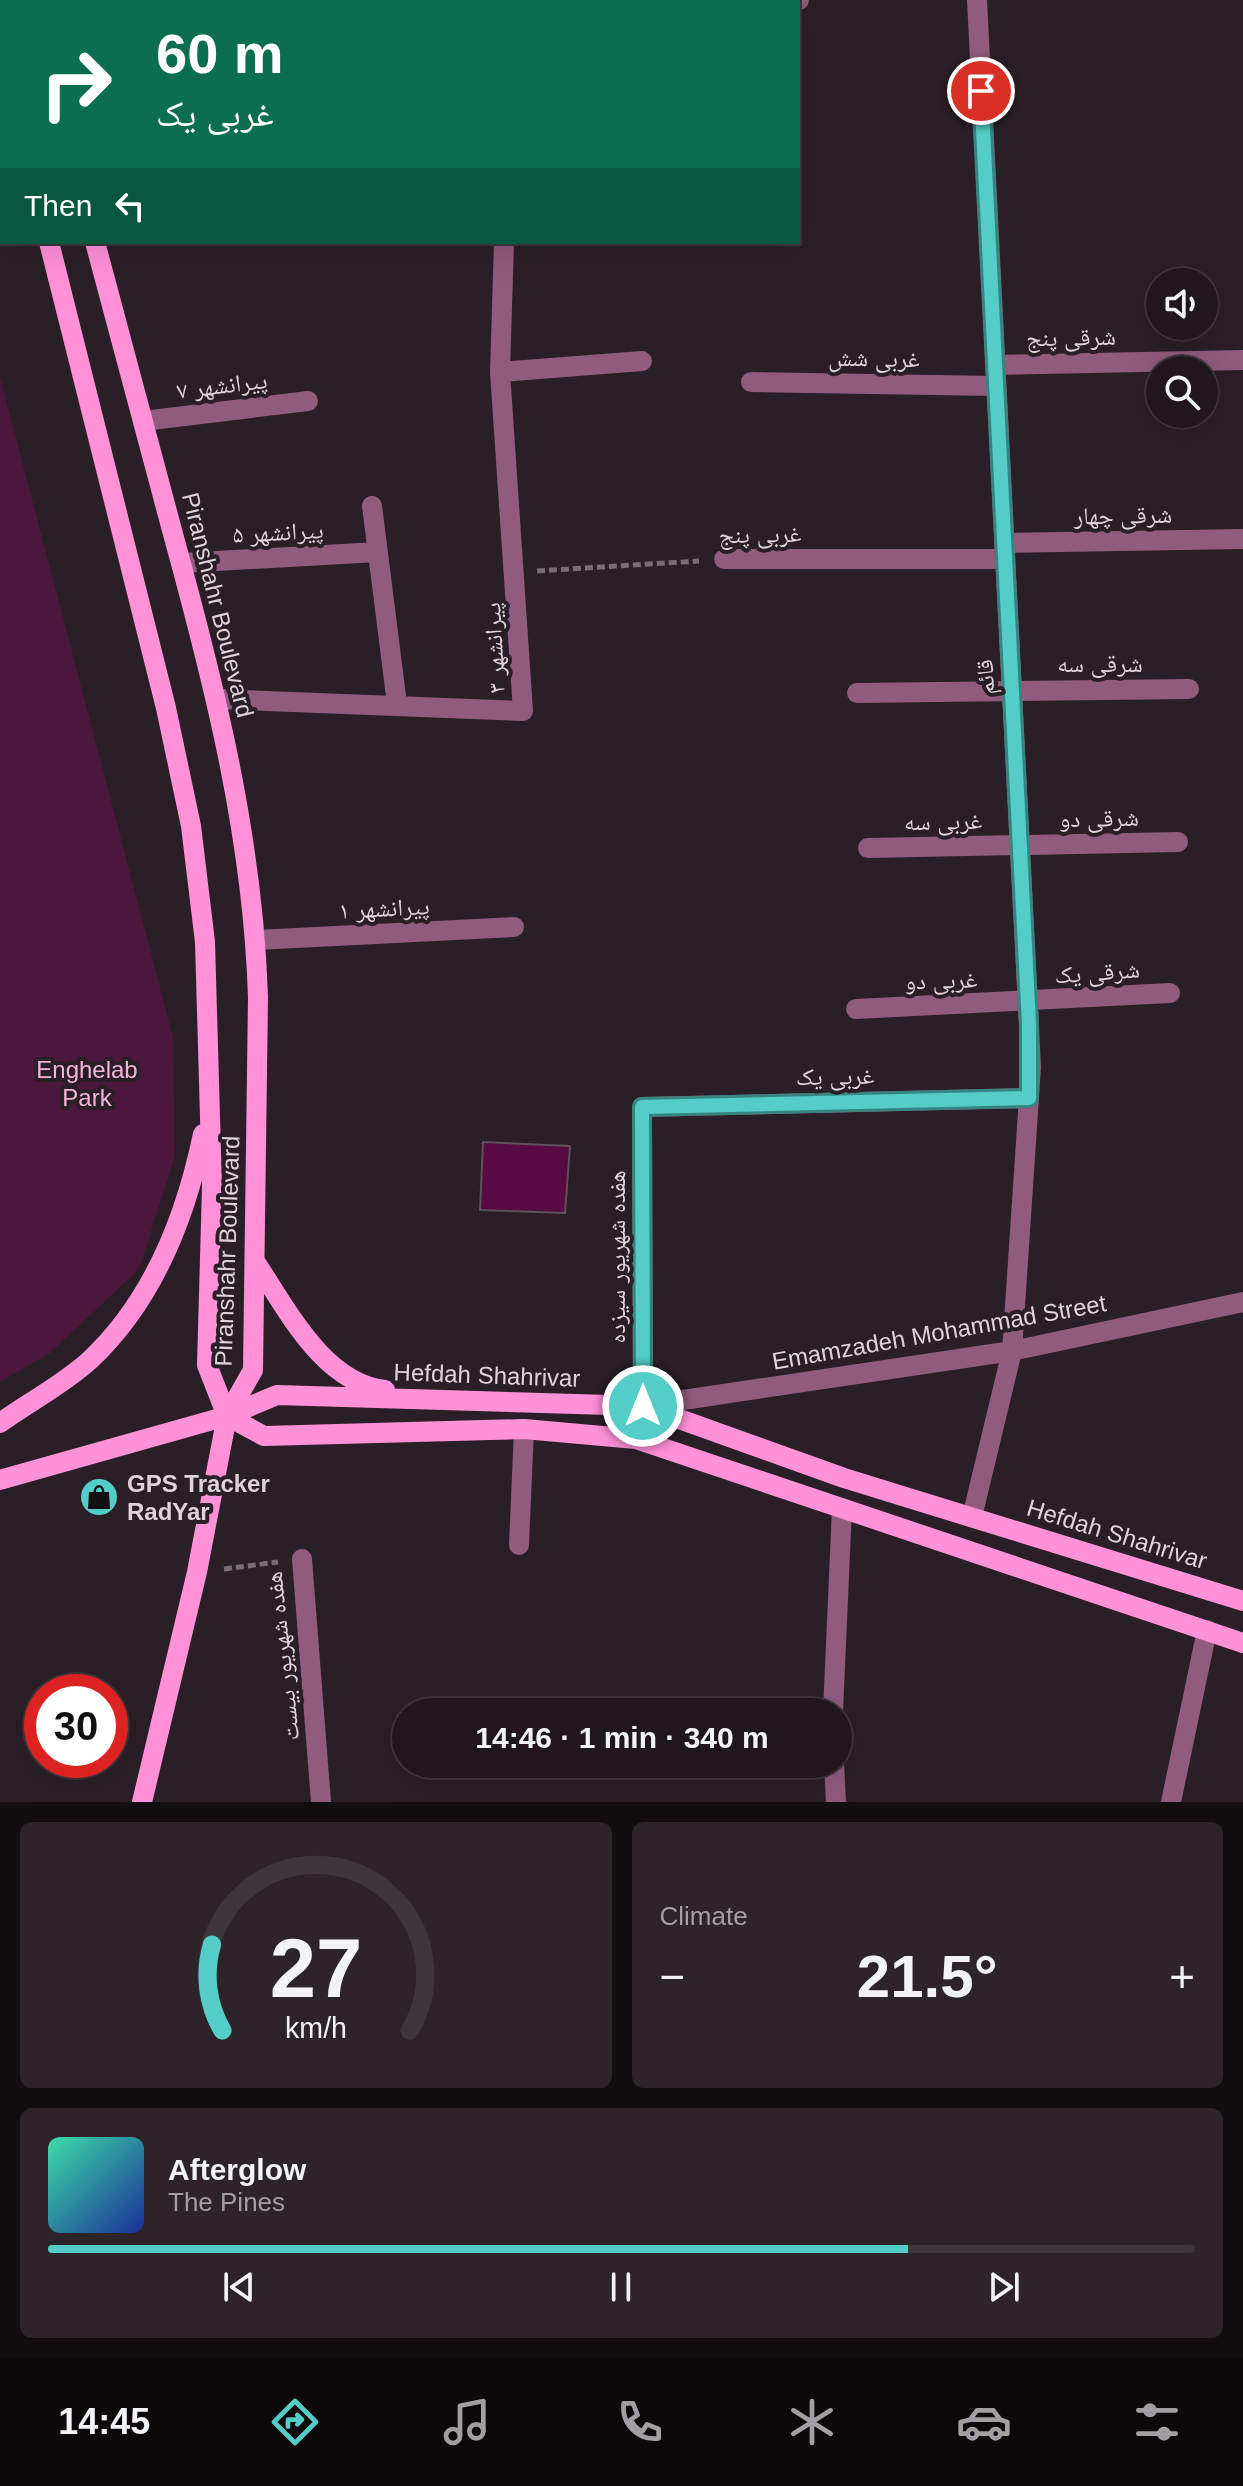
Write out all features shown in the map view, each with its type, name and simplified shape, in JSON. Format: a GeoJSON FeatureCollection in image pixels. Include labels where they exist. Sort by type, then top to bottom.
{"type":"FeatureCollection","features":[{"type":"Feature","properties":{"kind":"main road","name":"Piranshahr Boulevard"},"geometry":{"type":"LineString","coordinates":[[50,244],[166,708],[191,826],[205,942],[210,1099],[212,1187],[207,1365],[227,1416]]}},
{"type":"Feature","properties":{"kind":"main road","name":"Piranshahr Boulevard"},"geometry":{"type":"LineString","coordinates":[[96,244],[217,699],[242,814],[256,940],[256,1263],[253,1370],[227,1416]]}},
{"type":"Feature","properties":{"kind":"main road"},"geometry":{"type":"LineString","coordinates":[[0,1423],[90,1360],[150,1285],[192,1185],[210,1099]]}},
{"type":"Feature","properties":{"kind":"main road"},"geometry":{"type":"LineString","coordinates":[[256,1263],[298,1325],[349,1377],[372,1388],[464,1399]]}},
{"type":"Feature","properties":{"kind":"main road","name":"Hefdah Shahrivar"},"geometry":{"type":"LineString","coordinates":[[0,1480],[227,1416],[277,1395],[643,1406],[844,1478],[1243,1601]]}},
{"type":"Feature","properties":{"kind":"main road"},"geometry":{"type":"LineString","coordinates":[[142,1802],[197,1572],[227,1416],[264,1436],[524,1429],[636,1439],[1243,1643]]}},
{"type":"Feature","properties":{"kind":"street","name":"قائم"},"geometry":{"type":"LineString","coordinates":[[972,1517],[1012,1351],[1029,1098],[1028,1002],[977,0]]}},
{"type":"Feature","properties":{"kind":"street","name":"پیرانشهر ۳"},"geometry":{"type":"LineString","coordinates":[[217,699],[523,711],[500,372],[504,244]]}},
{"type":"Feature","properties":{"kind":"street","name":"شرقی پنج"},"geometry":{"type":"LineString","coordinates":[[995,365],[1243,360]]}},
{"type":"Feature","properties":{"kind":"street"},"geometry":{"type":"LineString","coordinates":[[500,372],[642,361]]}},
{"type":"Feature","properties":{"kind":"street","name":"غربی شش"},"geometry":{"type":"LineString","coordinates":[[751,382],[996,386]]}},
{"type":"Feature","properties":{"kind":"street","name":"پیرانشهر ۷"},"geometry":{"type":"LineString","coordinates":[[143,421],[308,401]]}},
{"type":"Feature","properties":{"kind":"street"},"geometry":{"type":"LineString","coordinates":[[372,506],[397,704]]}},
{"type":"Feature","properties":{"kind":"street","name":"شرقی چهار"},"geometry":{"type":"LineString","coordinates":[[1005,551],[1243,539]]}},
{"type":"Feature","properties":{"kind":"street","name":"غربی پنج"},"geometry":{"type":"LineString","coordinates":[[724,559],[1005,551]]}},
{"type":"Feature","properties":{"kind":"street","name":"پیرانشهر ۵"},"geometry":{"type":"LineString","coordinates":[[181,563],[377,552]]}},
{"type":"Feature","properties":{"kind":"street","name":"شرقی سه"},"geometry":{"type":"LineString","coordinates":[[857,693],[1189,689]]}},
{"type":"Feature","properties":{"kind":"street","name":"شرقی دو"},"geometry":{"type":"LineString","coordinates":[[1020,845],[1178,842]]}},
{"type":"Feature","properties":{"kind":"street","name":"غربی سه"},"geometry":{"type":"LineString","coordinates":[[868,848],[1020,845]]}},
{"type":"Feature","properties":{"kind":"street","name":"پیرانشهر ۱"},"geometry":{"type":"LineString","coordinates":[[256,940],[514,927]]}},
{"type":"Feature","properties":{"kind":"street","name":"شرقی یک"},"geometry":{"type":"LineString","coordinates":[[1028,1002],[1170,993]]}},
{"type":"Feature","properties":{"kind":"street","name":"غربی دو"},"geometry":{"type":"LineString","coordinates":[[856,1009],[1028,1002]]}},
{"type":"Feature","properties":{"kind":"street","name":"غربی یک"},"geometry":{"type":"LineString","coordinates":[[642,1107],[1029,1098]]}},
{"type":"Feature","properties":{"kind":"street","name":"هفده شهریور سیزده"},"geometry":{"type":"LineString","coordinates":[[642,1107],[643,1406]]}},
{"type":"Feature","properties":{"kind":"street","name":"Emamzadeh Mohammad Street"},"geometry":{"type":"LineString","coordinates":[[643,1406],[1012,1351],[1243,1302]]}},
{"type":"Feature","properties":{"kind":"street"},"geometry":{"type":"LineString","coordinates":[[519,1545],[524,1429]]}},
{"type":"Feature","properties":{"kind":"street"},"geometry":{"type":"LineString","coordinates":[[834,1698],[842,1508]]}},
{"type":"Feature","properties":{"kind":"street","name":"هفده شهریور بیست"},"geometry":{"type":"LineString","coordinates":[[302,1559],[321,1802]]}},
{"type":"Feature","properties":{"kind":"street"},"geometry":{"type":"LineString","coordinates":[[1171,1802],[1207,1630]]}},
{"type":"Feature","properties":{"kind":"street"},"geometry":{"type":"LineString","coordinates":[[835,1778],[836,1802]]}},
{"type":"Feature","properties":{"kind":"path","name":"غربی پنج"},"geometry":{"type":"LineString","coordinates":[[515,572],[724,559]]}},
{"type":"Feature","properties":{"kind":"path","name":"هفده شهریور بیست"},"geometry":{"type":"LineString","coordinates":[[197,1572],[302,1559]]}},
{"type":"Feature","properties":{"kind":"green space","name":"Enghelab Park"},"geometry":{"type":"Polygon","coordinates":[[[0,377],[173,1037],[175,1156],[139,1269],[50,1353],[0,1382],[0,377]]]}},
{"type":"Feature","properties":{"kind":"building"},"geometry":{"type":"Polygon","coordinates":[[[483,1142],[570,1146],[565,1213],[480,1210],[483,1142]]]}},
{"type":"Feature","properties":{"kind":"place","name":"GPS Tracker RadYar"},"geometry":{"type":"Point","coordinates":[99,1497]}},
{"type":"Feature","properties":{"kind":"route"},"geometry":{"type":"LineString","coordinates":[[643,1406],[642,1107],[1029,1098],[1029,1024],[981,91]]}}]}
